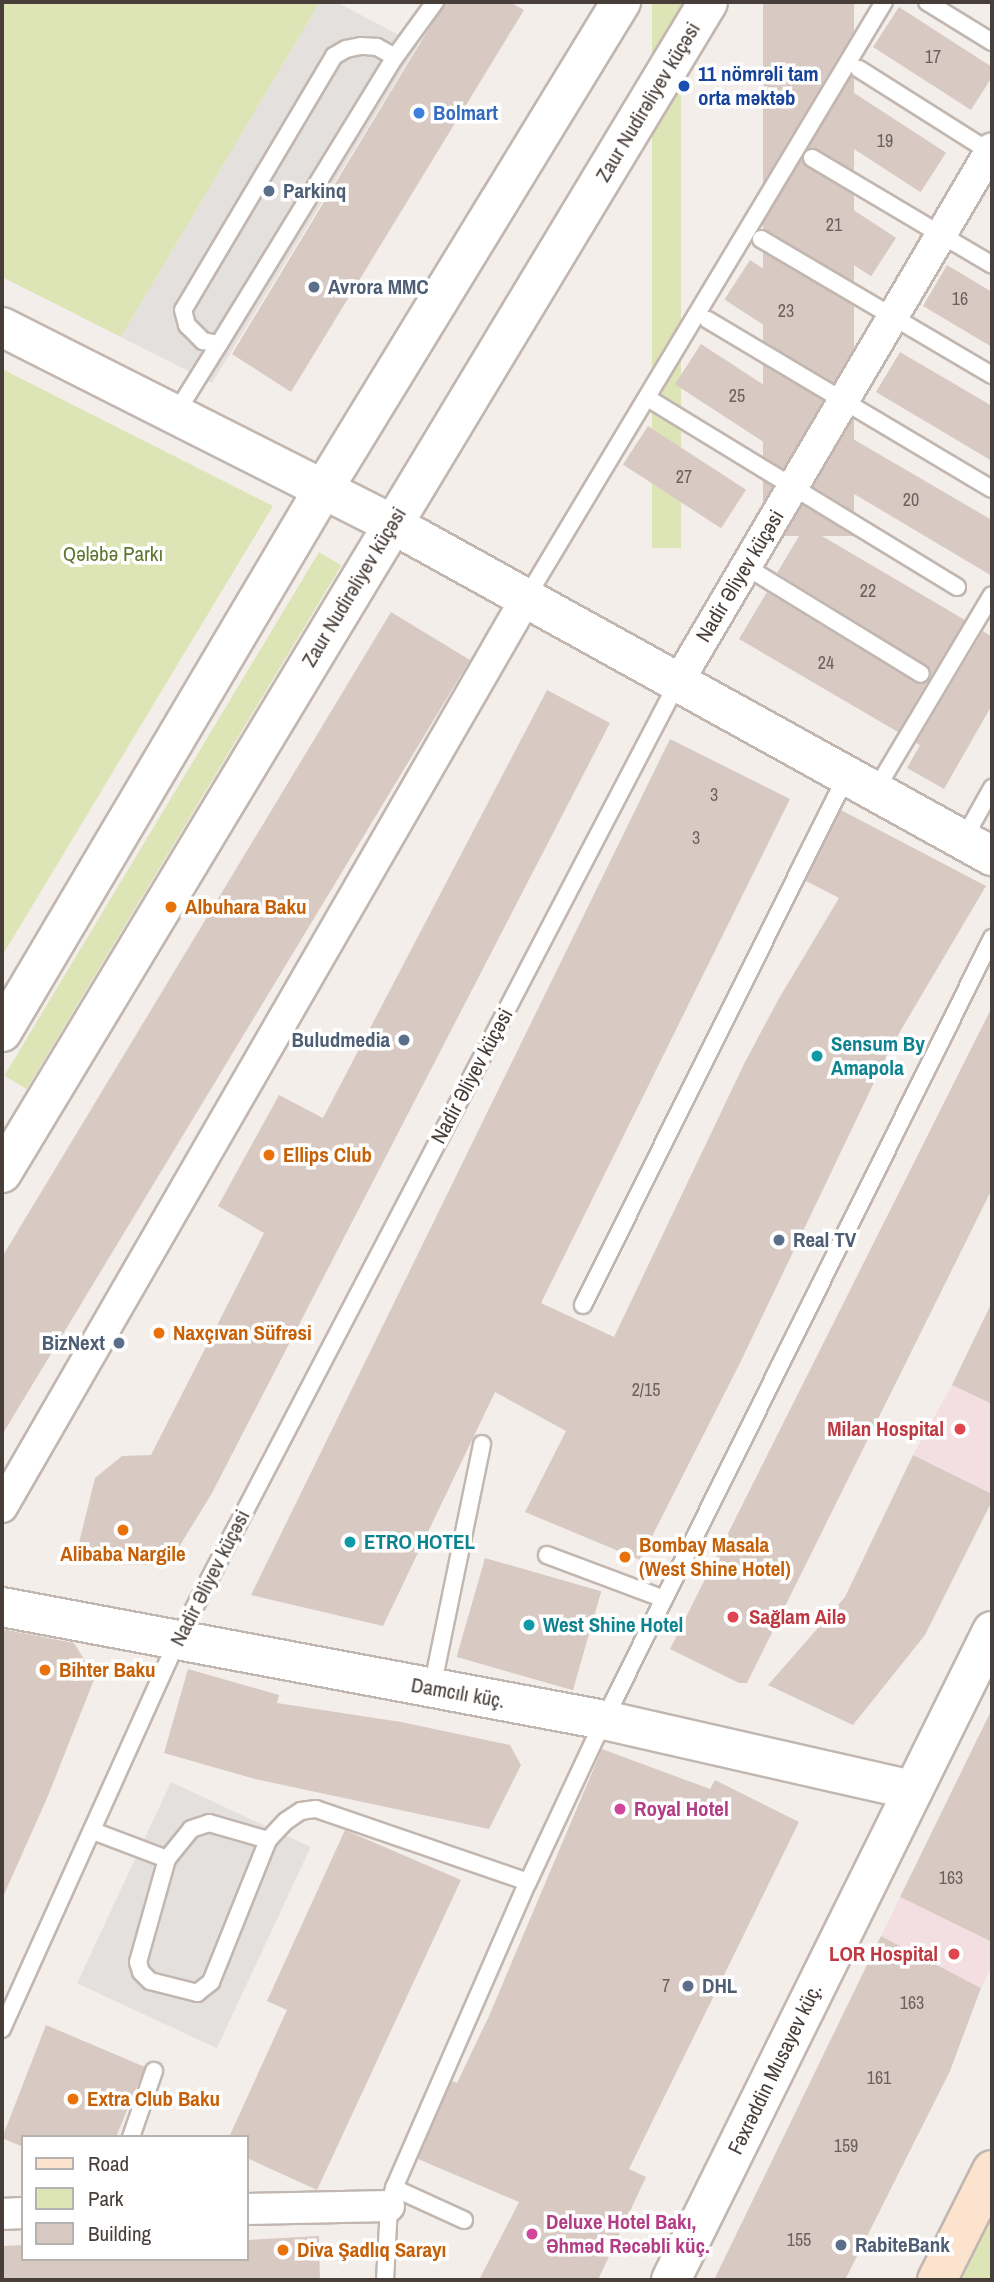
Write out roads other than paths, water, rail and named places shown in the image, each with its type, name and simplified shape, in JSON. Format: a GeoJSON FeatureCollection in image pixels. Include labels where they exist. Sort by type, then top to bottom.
{"type":"FeatureCollection","features":[{"type":"Feature","properties":{"kind":"main road"},"geometry":{"type":"LineString","coordinates":[[937,2280],[992,2170]]}},
{"type":"Feature","properties":{"kind":"street"},"geometry":{"type":"LineString","coordinates":[[2,1032],[324,488],[621,2]]}},
{"type":"Feature","properties":{"kind":"street","name":"Zaur Nudirəliyev küçəsi"},"geometry":{"type":"LineString","coordinates":[[2,1173],[708,2]]}},
{"type":"Feature","properties":{"kind":"street","name":"Nadir Əliyev küçəsi"},"geometry":{"type":"LineString","coordinates":[[678,682],[991,151]]}},
{"type":"Feature","properties":{"kind":"street"},"geometry":{"type":"LineString","coordinates":[[2,327],[392,524],[977,848]]}},
{"type":"Feature","properties":{"kind":"street"},"geometry":{"type":"LineString","coordinates":[[2,1507],[525,600]]}},
{"type":"Feature","properties":{"kind":"street","name":"Damcılı küç."},"geometry":{"type":"LineString","coordinates":[[2,1607],[604,1720],[913,1790]]}},
{"type":"Feature","properties":{"kind":"street","name":"Fəxrəddin Musayev küç."},"geometry":{"type":"LineString","coordinates":[[671,2280],[992,1631]]}},
{"type":"Feature","properties":{"kind":"street"},"geometry":{"type":"LineString","coordinates":[[248,2209],[392,2197]]}},
{"type":"Feature","properties":{"kind":"street"},"geometry":{"type":"LineString","coordinates":[[2,2214],[21,2213]]}},
{"type":"Feature","properties":{"kind":"lane"},"geometry":{"type":"LineString","coordinates":[[176,413],[395,57],[435,2]]}},
{"type":"Feature","properties":{"kind":"lane"},"geometry":{"type":"LineString","coordinates":[[525,600],[884,2]]}},
{"type":"Feature","properties":{"kind":"lane"},"geometry":{"type":"LineString","coordinates":[[927,2],[992,42]]}},
{"type":"Feature","properties":{"kind":"lane"},"geometry":{"type":"LineString","coordinates":[[219,344],[210,344],[194,334],[183,317],[183,310],[334,56],[346,49],[377,47],[395,57]]}},
{"type":"Feature","properties":{"kind":"lane"},"geometry":{"type":"LineString","coordinates":[[859,69],[991,151]]}},
{"type":"Feature","properties":{"kind":"lane"},"geometry":{"type":"LineString","coordinates":[[812,158],[992,265]]}},
{"type":"Feature","properties":{"kind":"lane"},"geometry":{"type":"LineString","coordinates":[[761,239],[992,375]]}},
{"type":"Feature","properties":{"kind":"lane"},"geometry":{"type":"LineString","coordinates":[[708,320],[992,489]]}},
{"type":"Feature","properties":{"kind":"lane"},"geometry":{"type":"LineString","coordinates":[[654,402],[957,587]]}},
{"type":"Feature","properties":{"kind":"lane"},"geometry":{"type":"LineString","coordinates":[[745,566],[921,674]]}},
{"type":"Feature","properties":{"kind":"lane"},"geometry":{"type":"LineString","coordinates":[[583,1305],[861,783],[992,595]]}},
{"type":"Feature","properties":{"kind":"lane","name":"Nadir Əliyev küçəsi"},"geometry":{"type":"LineString","coordinates":[[2,2029],[177,1641],[678,682]]}},
{"type":"Feature","properties":{"kind":"lane"},"geometry":{"type":"LineString","coordinates":[[977,848],[992,788]]}},
{"type":"Feature","properties":{"kind":"lane"},"geometry":{"type":"LineString","coordinates":[[385,2280],[392,2197],[528,1882],[604,1720],[992,938]]}},
{"type":"Feature","properties":{"kind":"lane"},"geometry":{"type":"LineString","coordinates":[[432,1688],[482,1444]]}},
{"type":"Feature","properties":{"kind":"lane"},"geometry":{"type":"LineString","coordinates":[[547,1555],[664,1599]]}},
{"type":"Feature","properties":{"kind":"lane"},"geometry":{"type":"LineString","coordinates":[[268,1840],[209,1823],[191,1829],[167,1859],[138,1962],[141,1972],[150,1980],[197,1993],[211,1982],[268,1840],[293,1816],[316,1809],[528,1882]]}},
{"type":"Feature","properties":{"kind":"lane"},"geometry":{"type":"LineString","coordinates":[[93,1831],[167,1859]]}},
{"type":"Feature","properties":{"kind":"lane"},"geometry":{"type":"LineString","coordinates":[[132,2135],[154,2071]]}},
{"type":"Feature","properties":{"kind":"lane"},"geometry":{"type":"LineString","coordinates":[[392,2197],[464,2220]]}},
{"type":"Feature","properties":{"kind":"place","name":"11 nömrəli tam orta məktəb"},"geometry":{"type":"Point","coordinates":[684,86]}},
{"type":"Feature","properties":{"kind":"place","name":"Bolmart"},"geometry":{"type":"Point","coordinates":[419,113]}},
{"type":"Feature","properties":{"kind":"place","name":"Parkinq"},"geometry":{"type":"Point","coordinates":[269,191]}},
{"type":"Feature","properties":{"kind":"place","name":"Avrora MMC"},"geometry":{"type":"Point","coordinates":[314,287]}},
{"type":"Feature","properties":{"kind":"place","name":"Albuhara Baku"},"geometry":{"type":"Point","coordinates":[171,907]}},
{"type":"Feature","properties":{"kind":"place","name":"Buludmedia"},"geometry":{"type":"Point","coordinates":[404,1040]}},
{"type":"Feature","properties":{"kind":"place","name":"Sensum By Amapola"},"geometry":{"type":"Point","coordinates":[817,1056]}},
{"type":"Feature","properties":{"kind":"place","name":"Ellips Club"},"geometry":{"type":"Point","coordinates":[269,1155]}},
{"type":"Feature","properties":{"kind":"place","name":"Real TV"},"geometry":{"type":"Point","coordinates":[779,1240]}},
{"type":"Feature","properties":{"kind":"place","name":"Naxçıvan Süfrəsi"},"geometry":{"type":"Point","coordinates":[159,1333]}},
{"type":"Feature","properties":{"kind":"place","name":"BizNext"},"geometry":{"type":"Point","coordinates":[119,1343]}},
{"type":"Feature","properties":{"kind":"place","name":"Milan Hospital"},"geometry":{"type":"Point","coordinates":[960,1429]}},
{"type":"Feature","properties":{"kind":"place","name":"Alibaba Nargile"},"geometry":{"type":"Point","coordinates":[123,1530]}},
{"type":"Feature","properties":{"kind":"place","name":"ETRO HOTEL"},"geometry":{"type":"Point","coordinates":[350,1542]}},
{"type":"Feature","properties":{"kind":"place","name":"Bombay Masala (West Shine Hotel)"},"geometry":{"type":"Point","coordinates":[625,1557]}},
{"type":"Feature","properties":{"kind":"place","name":"Sağlam Ailə"},"geometry":{"type":"Point","coordinates":[733,1617]}},
{"type":"Feature","properties":{"kind":"place","name":"West Shine Hotel"},"geometry":{"type":"Point","coordinates":[529,1625]}},
{"type":"Feature","properties":{"kind":"place","name":"Bihter Baku"},"geometry":{"type":"Point","coordinates":[45,1670]}},
{"type":"Feature","properties":{"kind":"place","name":"Royal Hotel"},"geometry":{"type":"Point","coordinates":[620,1809]}},
{"type":"Feature","properties":{"kind":"place","name":"LOR Hospital"},"geometry":{"type":"Point","coordinates":[954,1954]}},
{"type":"Feature","properties":{"kind":"place","name":"DHL"},"geometry":{"type":"Point","coordinates":[688,1986]}},
{"type":"Feature","properties":{"kind":"place","name":"Extra Club Baku"},"geometry":{"type":"Point","coordinates":[73,2099]}},
{"type":"Feature","properties":{"kind":"place","name":"Deluxe Hotel Bakı, Əhməd Rəcəbli küç."},"geometry":{"type":"Point","coordinates":[532,2234]}},
{"type":"Feature","properties":{"kind":"place","name":"RabiteBank"},"geometry":{"type":"Point","coordinates":[841,2245]}},
{"type":"Feature","properties":{"kind":"place","name":"Diva Şadlıq Sarayı"},"geometry":{"type":"Point","coordinates":[283,2250]}},
{"type":"Feature","properties":{"kind":"park label","name":"Qələbə Parkı"},"geometry":{"type":"Point","coordinates":[113,554]}}]}
